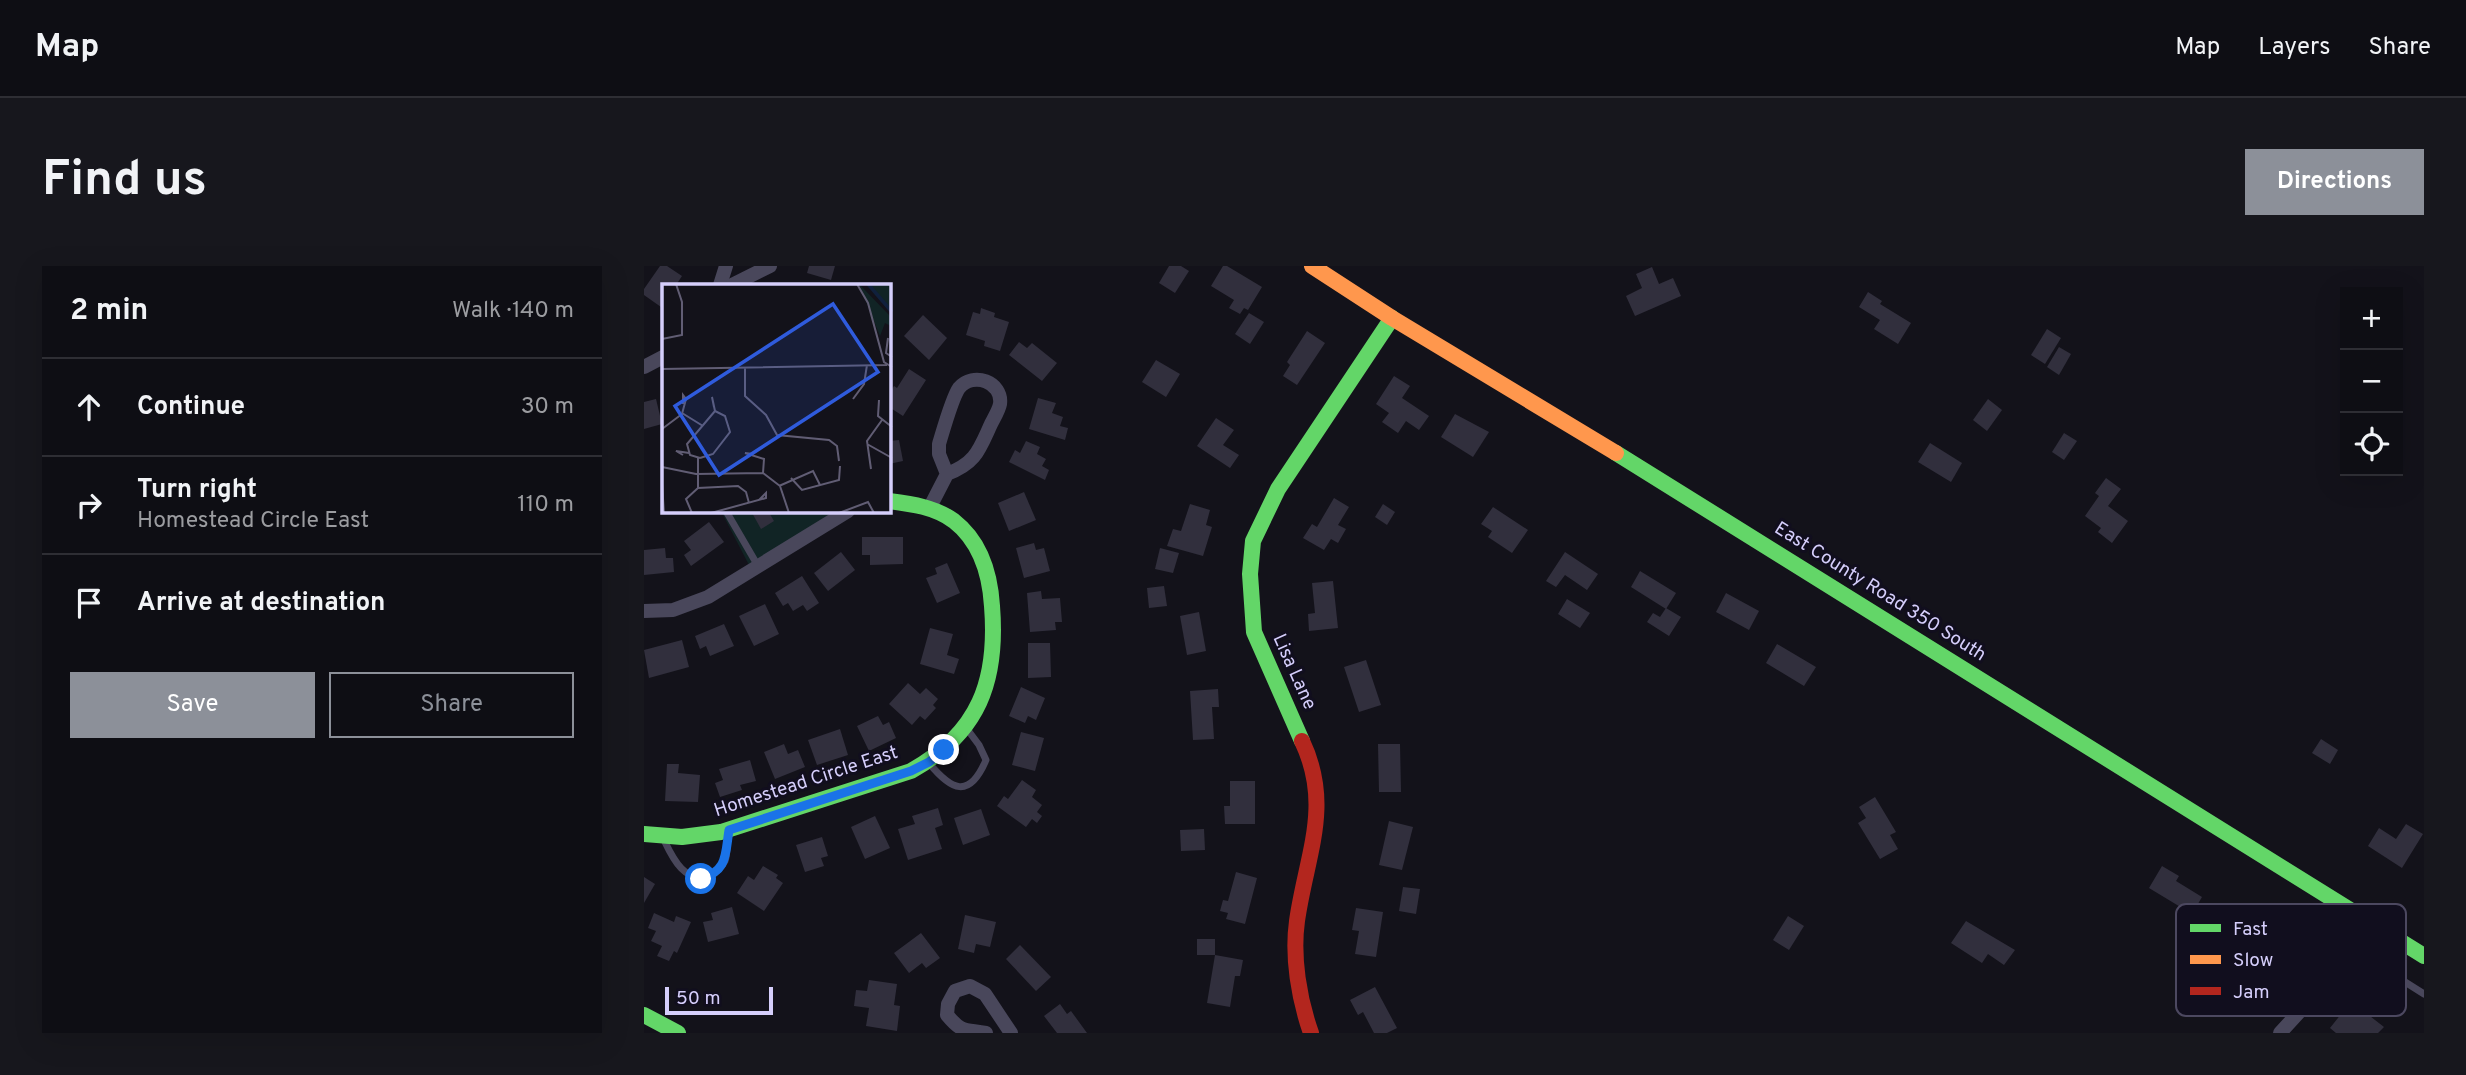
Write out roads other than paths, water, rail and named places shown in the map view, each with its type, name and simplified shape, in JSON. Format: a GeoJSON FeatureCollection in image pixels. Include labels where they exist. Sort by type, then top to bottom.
{"type":"FeatureCollection","features":[{"type":"Feature","properties":{"kind":"street"},"geometry":{"type":"LineString","coordinates":[[720,284],[726,266]]}},
{"type":"Feature","properties":{"kind":"street"},"geometry":{"type":"LineString","coordinates":[[734,284],[770,266]]}},
{"type":"Feature","properties":{"kind":"street","name":"East County Road 350 South"},"geometry":{"type":"LineString","coordinates":[[1312,266],[1392,318],[1685,495],[2339,904]]}},
{"type":"Feature","properties":{"kind":"street","name":"Lisa Lane"},"geometry":{"type":"LineString","coordinates":[[1311,1033],[1305,1016],[1297,969],[1297,922],[1314,850],[1318,802],[1308,752],[1254,632],[1250,574],[1254,541],[1278,489],[1392,318]]}},
{"type":"Feature","properties":{"kind":"street"},"geometry":{"type":"LineString","coordinates":[[644,367],[662,358]]}},
{"type":"Feature","properties":{"kind":"street"},"geometry":{"type":"LineString","coordinates":[[891,501],[930,507],[947,474],[962,468],[976,457],[1000,404],[997,390],[984,379],[971,379],[959,388],[939,444],[939,454],[947,474]]}},
{"type":"Feature","properties":{"kind":"street","name":"Homestead Circle East"},"geometry":{"type":"LineString","coordinates":[[644,834],[663,838],[702,836],[729,830],[911,771],[944,750],[965,726],[986,688],[991,671],[994,650],[993,597],[980,551],[969,534],[955,521],[930,507]]}},
{"type":"Feature","properties":{"kind":"street"},"geometry":{"type":"LineString","coordinates":[[644,611],[673,610],[708,597],[845,513]]}},
{"type":"Feature","properties":{"kind":"street","name":"East County Road 350 South"},"geometry":{"type":"LineString","coordinates":[[2406,945],[2424,956]]}},
{"type":"Feature","properties":{"kind":"street"},"geometry":{"type":"LineString","coordinates":[[986,1033],[967,1032],[955,1026],[947,1015],[948,1004],[956,991],[970,986],[985,994],[1011,1033]]}},
{"type":"Feature","properties":{"kind":"street"},"geometry":{"type":"LineString","coordinates":[[644,1015],[678,1033]]}},
{"type":"Feature","properties":{"kind":"street"},"geometry":{"type":"LineString","coordinates":[[2280,1033],[2296,1016]]}},
{"type":"Feature","properties":{"kind":"lane"},"geometry":{"type":"LineString","coordinates":[[727,513],[758,566]]}},
{"type":"Feature","properties":{"kind":"lane"},"geometry":{"type":"LineString","coordinates":[[929,762],[945,782],[956,787],[968,784],[980,774],[986,760],[965,726]]}},
{"type":"Feature","properties":{"kind":"lane"},"geometry":{"type":"LineString","coordinates":[[663,838],[674,860],[686,873],[701,879],[714,875],[724,862],[729,830]]}},
{"type":"Feature","properties":{"kind":"lane"},"geometry":{"type":"LineString","coordinates":[[2406,983],[2424,994]]}}]}
